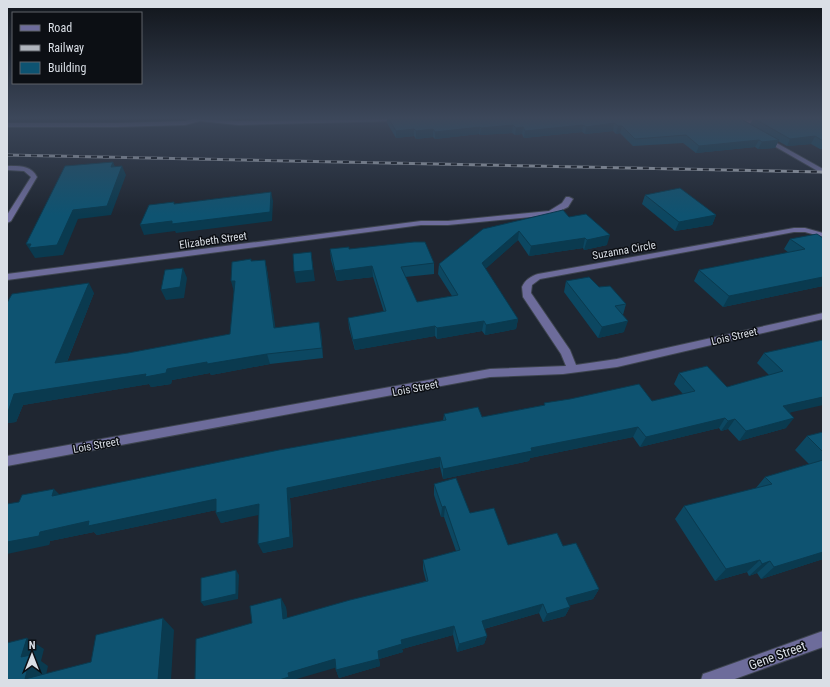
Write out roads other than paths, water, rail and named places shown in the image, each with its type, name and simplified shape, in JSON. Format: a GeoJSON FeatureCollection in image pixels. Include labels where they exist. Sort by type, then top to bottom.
{"type":"FeatureCollection","features":[{"type":"Feature","properties":{"kind":"street"},"geometry":{"type":"LineString","coordinates":[[787,151],[823,172]]}},
{"type":"Feature","properties":{"kind":"street"},"geometry":{"type":"LineString","coordinates":[[7,168],[23,169],[31,172],[34,177],[7,221]]}},
{"type":"Feature","properties":{"kind":"street","name":"Elizabeth Street"},"geometry":{"type":"LineString","coordinates":[[7,277],[421,223],[448,223],[551,213],[565,205],[569,199]]}},
{"type":"Feature","properties":{"kind":"street","name":"Suzanna Circle"},"geometry":{"type":"LineString","coordinates":[[572,369],[566,353],[528,297],[525,290],[530,281],[538,277],[794,230],[804,230],[823,235]]}},
{"type":"Feature","properties":{"kind":"street","name":"Lois Street"},"geometry":{"type":"LineString","coordinates":[[7,461],[490,373],[572,369],[617,362],[823,316]]}},
{"type":"Feature","properties":{"kind":"street","name":"Gene Street"},"geometry":{"type":"LineString","coordinates":[[709,680],[823,639]]}},
{"type":"Feature","properties":{"kind":"railway"},"geometry":{"type":"LineString","coordinates":[[7,155],[823,172]]}}]}
